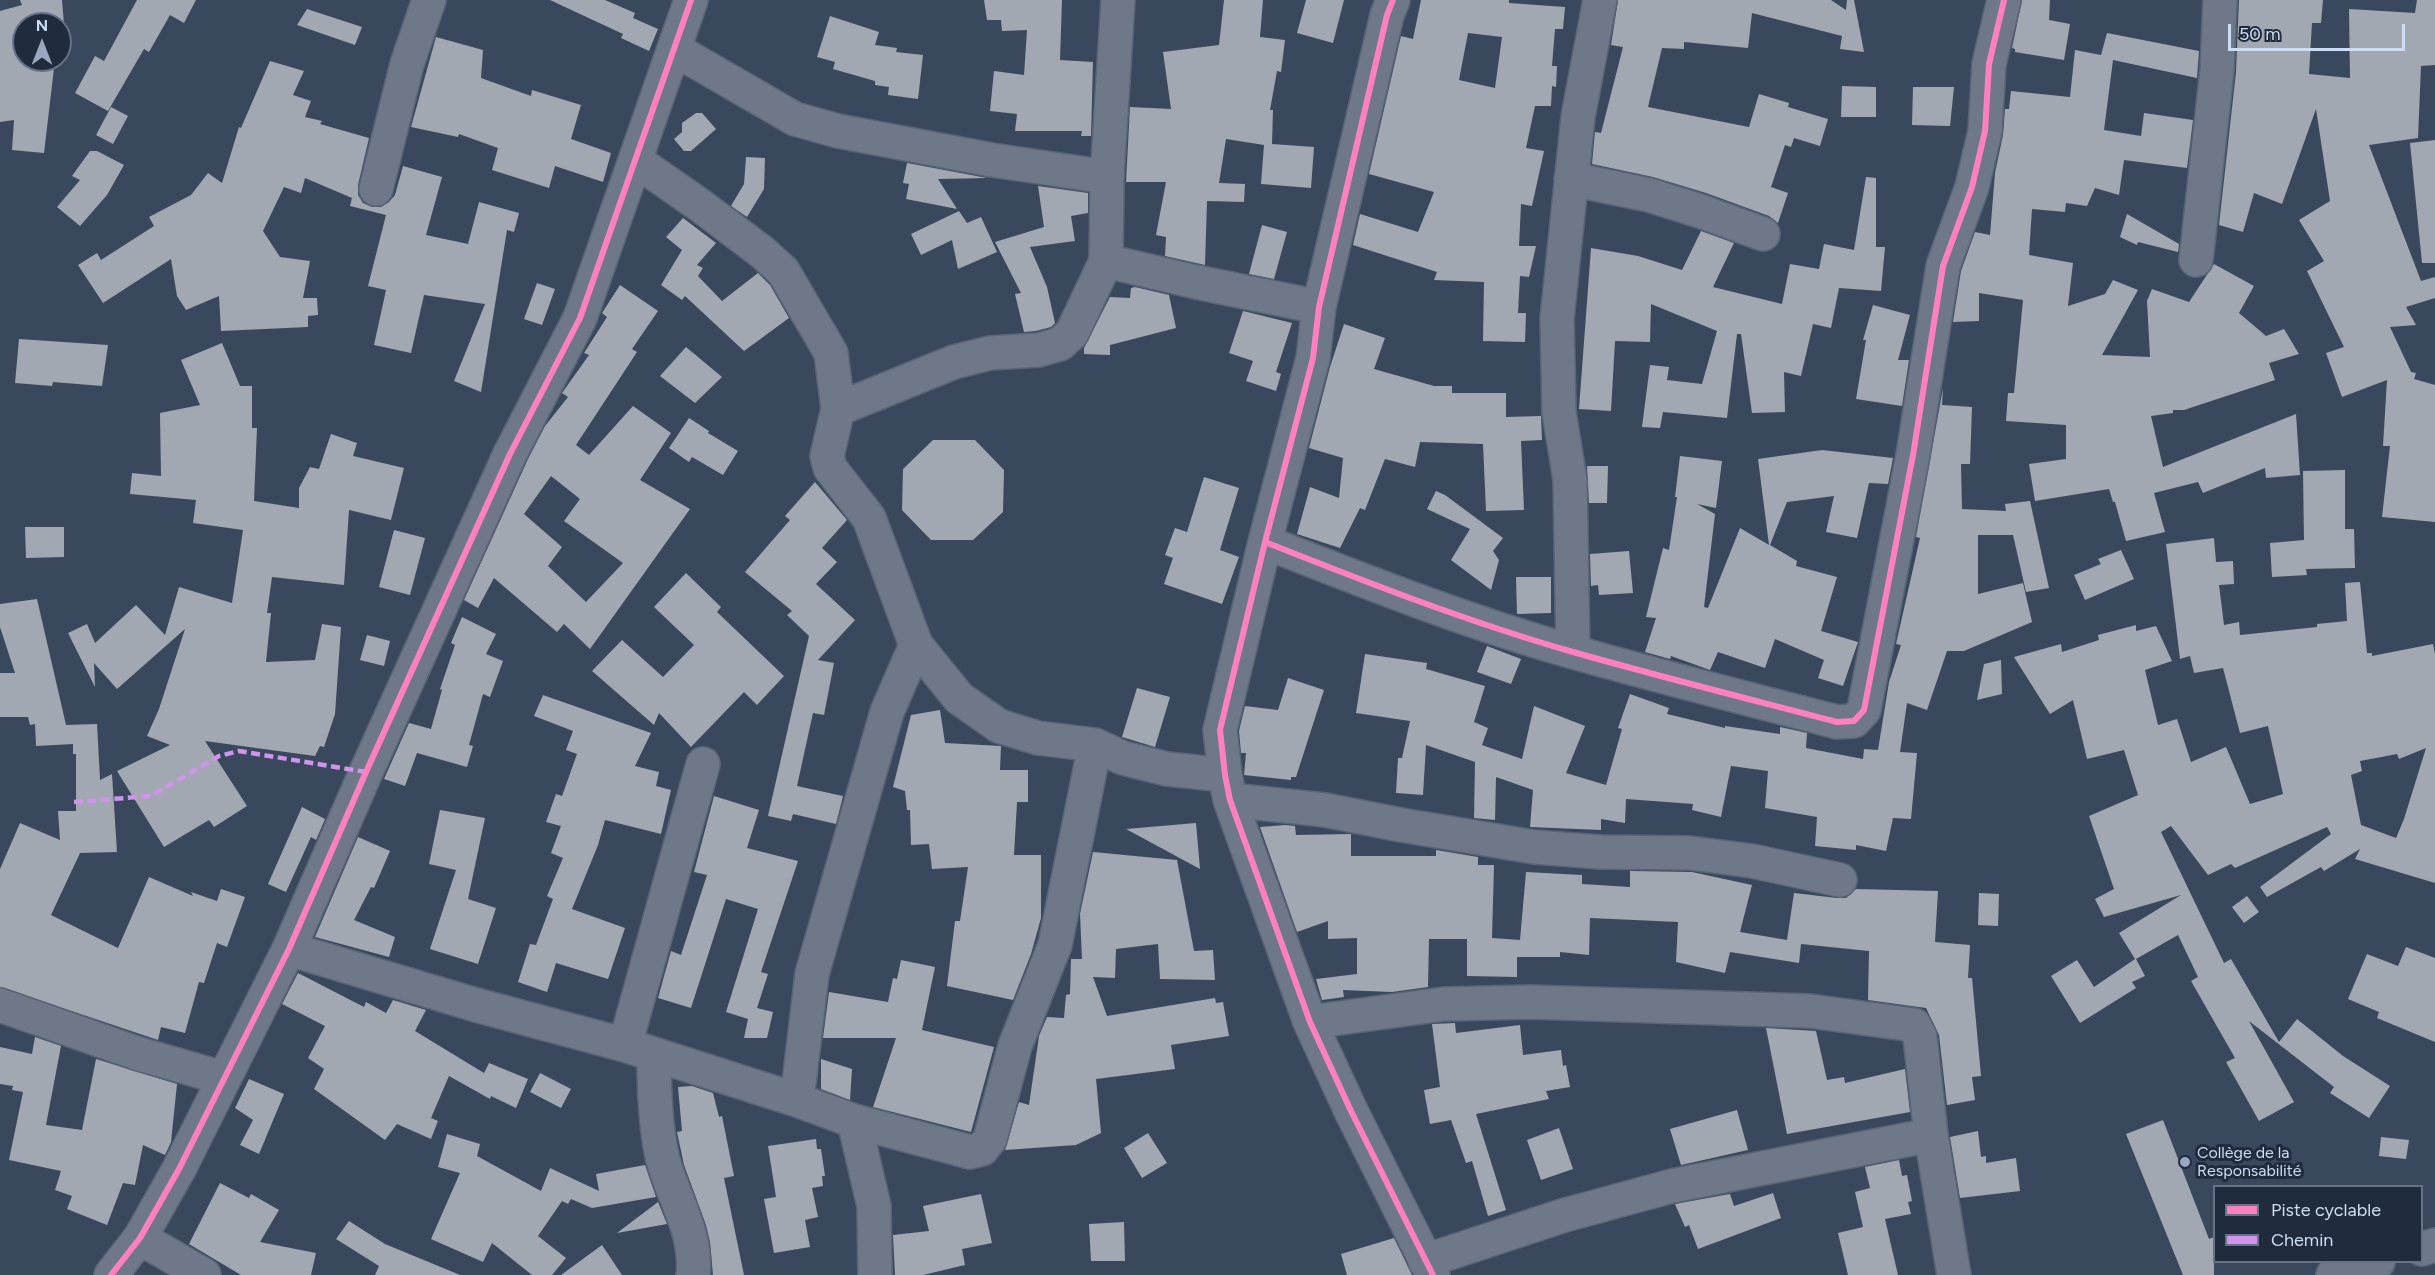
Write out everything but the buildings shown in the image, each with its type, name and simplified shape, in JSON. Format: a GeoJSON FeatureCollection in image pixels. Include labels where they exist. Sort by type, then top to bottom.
{"type":"FeatureCollection","features":[{"type":"Feature","properties":{"kind":"street"},"geometry":{"type":"LineString","coordinates":[[376,189],[407,64],[429,0]]}},
{"type":"Feature","properties":{"kind":"street"},"geometry":{"type":"LineString","coordinates":[[111,1275],[140,1238],[179,1169],[289,949],[510,453],[580,318],[691,0]]}},
{"type":"Feature","properties":{"kind":"street"},"geometry":{"type":"LineString","coordinates":[[838,410],[954,362],[990,353],[1039,350],[1060,344],[1072,333],[1106,261],[1107,177],[1118,0]]}},
{"type":"Feature","properties":{"kind":"street"},"geometry":{"type":"LineString","coordinates":[[1393,0],[1387,15],[1318,307],[1313,358],[1264,542],[1220,730],[1227,788],[1310,1022],[1429,1268],[1565,1215],[1672,1186],[1931,1135]]}},
{"type":"Feature","properties":{"kind":"street"},"geometry":{"type":"LineString","coordinates":[[1573,652],[1570,480],[1559,412],[1557,319],[1578,117],[1600,0]]}},
{"type":"Feature","properties":{"kind":"street"},"geometry":{"type":"LineString","coordinates":[[1264,542],[1359,580],[1512,634],[1837,722],[1854,721],[1864,710],[1911,466],[1943,266],[1972,187],[1985,131],[1989,64],[2004,0]]}},
{"type":"Feature","properties":{"kind":"street"},"geometry":{"type":"LineString","coordinates":[[2196,260],[2217,70],[2220,0]]}},
{"type":"Feature","properties":{"kind":"street"},"geometry":{"type":"LineString","coordinates":[[674,49],[795,119],[838,131],[970,156],[1107,177]]}},
{"type":"Feature","properties":{"kind":"street"},"geometry":{"type":"LineString","coordinates":[[635,160],[702,206],[783,271],[831,353],[838,410],[827,456],[830,468],[869,518],[916,645],[959,698],[999,726],[1038,738],[1095,745],[1123,758],[1227,788],[1401,825],[1534,847],[1600,852],[1690,853],[1752,861],[1840,880]]}},
{"type":"Feature","properties":{"kind":"street"},"geometry":{"type":"LineString","coordinates":[[1571,179],[1649,195],[1762,234]]}},
{"type":"Feature","properties":{"kind":"street"},"geometry":{"type":"LineString","coordinates":[[1106,261],[1318,307]]}},
{"type":"Feature","properties":{"kind":"street"},"geometry":{"type":"LineString","coordinates":[[797,1100],[812,974],[887,712],[916,645]]}},
{"type":"Feature","properties":{"kind":"street"},"geometry":{"type":"LineString","coordinates":[[289,949],[476,1005],[639,1050],[797,1100],[854,1121],[970,1152],[982,1149],[990,1139],[1015,1046],[1055,945],[1095,745]]}},
{"type":"Feature","properties":{"kind":"street"},"geometry":{"type":"LineString","coordinates":[[693,1275],[694,1246],[662,1156],[654,1090],[639,1050],[704,764]]}},
{"type":"Feature","properties":{"kind":"street"},"geometry":{"type":"LineString","coordinates":[[1310,1022],[1444,1004],[1530,1002],[1810,1011],[1914,1025],[1920,1037],[1931,1135],[1954,1275]]}},
{"type":"Feature","properties":{"kind":"street"},"geometry":{"type":"LineString","coordinates":[[0,1005],[139,1054],[224,1078]]}},
{"type":"Feature","properties":{"kind":"street"},"geometry":{"type":"LineString","coordinates":[[854,1121],[874,1206],[875,1275]]}},
{"type":"Feature","properties":{"kind":"street"},"geometry":{"type":"LineString","coordinates":[[140,1238],[204,1275]]}},
{"type":"Feature","properties":{"kind":"street"},"geometry":{"type":"LineString","coordinates":[[2332,1275],[2374,1263]]}},
{"type":"Feature","properties":{"kind":"marked path"},"geometry":{"type":"LineString","coordinates":[[74,802],[151,796],[219,756],[239,751],[366,772]]}},
{"type":"Feature","properties":{"kind":"cycle path"},"geometry":{"type":"LineString","coordinates":[[111,1275],[140,1238],[179,1169],[289,949],[366,772],[510,454],[580,318],[691,0]]}},
{"type":"Feature","properties":{"kind":"cycle path"},"geometry":{"type":"LineString","coordinates":[[1393,0],[1387,15],[1319,307],[1313,358],[1265,542],[1220,730],[1230,800],[1310,1022],[1351,1111],[1433,1275]]}},
{"type":"Feature","properties":{"kind":"cycle path"},"geometry":{"type":"LineString","coordinates":[[1265,542],[1418,601],[1573,652],[1837,722],[1854,721],[1864,710],[1913,455],[1943,266],[1972,187],[1985,131],[1989,64],[2004,0]]}},
{"type":"Feature","properties":{"kind":"place","name":"Collège de la Responsabilité"},"geometry":{"type":"Point","coordinates":[2185,1162]}}]}
